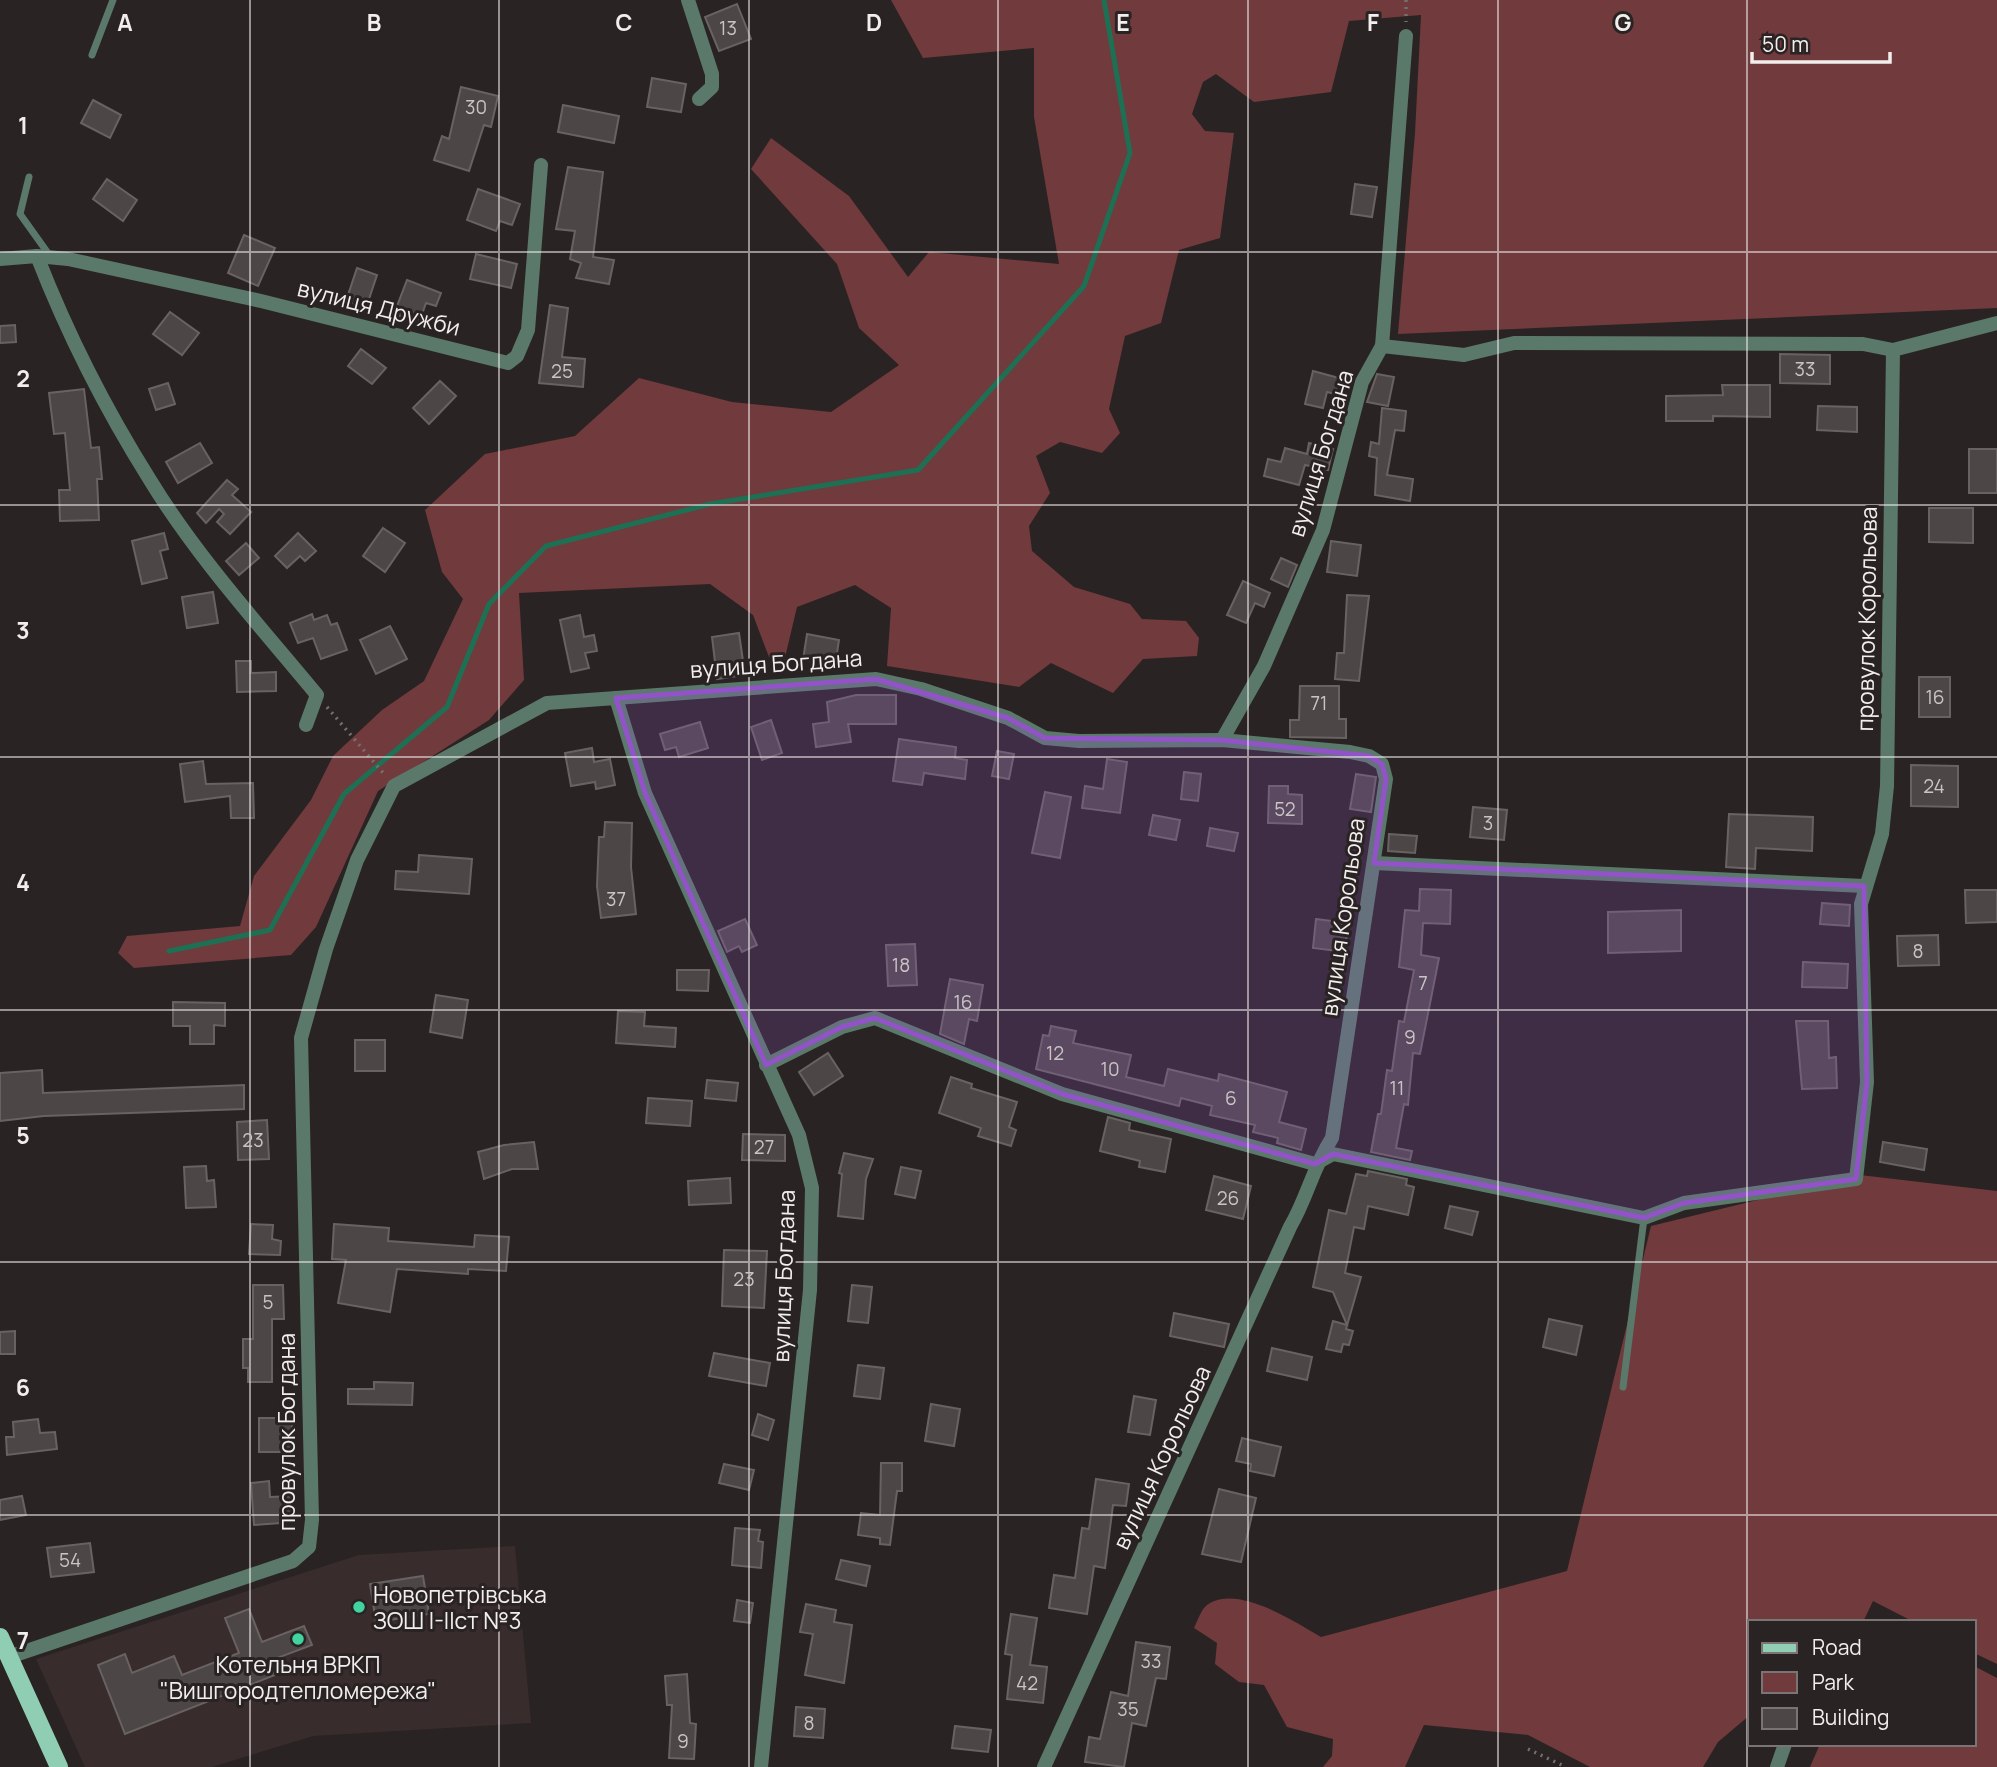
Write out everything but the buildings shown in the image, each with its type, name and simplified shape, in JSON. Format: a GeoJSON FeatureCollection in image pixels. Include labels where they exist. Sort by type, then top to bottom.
{"type":"FeatureCollection","features":[{"type":"Feature","properties":{"kind":"main road"},"geometry":{"type":"LineString","coordinates":[[0,1637],[59,1767]]}},
{"type":"Feature","properties":{"kind":"street"},"geometry":{"type":"LineString","coordinates":[[688,0],[712,74],[712,87],[699,99]]}},
{"type":"Feature","properties":{"kind":"street","name":"вулиця Богдана"},"geometry":{"type":"LineString","coordinates":[[1222,740],[1264,666],[1323,530],[1362,382],[1382,346],[1406,36]]}},
{"type":"Feature","properties":{"kind":"street","name":"вулиця Дружби"},"geometry":{"type":"LineString","coordinates":[[0,259],[44,256],[261,301],[508,363],[517,356],[528,330],[541,165]]}},
{"type":"Feature","properties":{"kind":"street"},"geometry":{"type":"LineString","coordinates":[[44,256],[76,343],[150,481],[224,582],[317,695],[306,725]]}},
{"type":"Feature","properties":{"kind":"street"},"geometry":{"type":"LineString","coordinates":[[1382,346],[1464,355],[1514,343],[1863,344],[1893,350],[1997,323]]}},
{"type":"Feature","properties":{"kind":"street","name":"провулок Корольова"},"geometry":{"type":"LineString","coordinates":[[1644,1218],[1684,1203],[1856,1179],[1867,1082],[1861,904],[1864,886],[1882,834],[1887,786],[1893,350]]}},
{"type":"Feature","properties":{"kind":"street","name":"вулиця Богдана"},"geometry":{"type":"LineString","coordinates":[[394,786],[547,702],[876,679],[921,689],[1008,718],[1045,737],[1079,741],[1222,740],[1369,756],[1382,764],[1386,779],[1382,796]]}},
{"type":"Feature","properties":{"kind":"street","name":"вулиця Богдана"},"geometry":{"type":"LineString","coordinates":[[616,698],[645,793],[799,1135],[812,1188],[810,1290],[802,1381],[761,1767]]}},
{"type":"Feature","properties":{"kind":"street","name":"провулок Богдана"},"geometry":{"type":"LineString","coordinates":[[9,1657],[293,1561],[309,1547],[312,1520],[301,1038],[326,949],[357,860],[394,786]]}},
{"type":"Feature","properties":{"kind":"street","name":"вулиця Корольова"},"geometry":{"type":"LineString","coordinates":[[1044,1767],[1290,1227],[1304,1203],[1315,1164],[1332,1138],[1382,796]]}},
{"type":"Feature","properties":{"kind":"street"},"geometry":{"type":"LineString","coordinates":[[1374,863],[1864,886]]}},
{"type":"Feature","properties":{"kind":"street"},"geometry":{"type":"LineString","coordinates":[[766,1065],[842,1027],[875,1018],[1062,1094],[1315,1164],[1334,1154],[1644,1218]]}},
{"type":"Feature","properties":{"kind":"street"},"geometry":{"type":"LineString","coordinates":[[1777,1767],[1784,1746]]}},
{"type":"Feature","properties":{"kind":"lane"},"geometry":{"type":"LineString","coordinates":[[92,55],[113,0]]}},
{"type":"Feature","properties":{"kind":"lane"},"geometry":{"type":"LineString","coordinates":[[29,177],[20,214],[44,256]]}},
{"type":"Feature","properties":{"kind":"lane"},"geometry":{"type":"LineString","coordinates":[[1623,1387],[1644,1218]]}},
{"type":"Feature","properties":{"kind":"path"},"geometry":{"type":"LineString","coordinates":[[1406,0],[1406,36]]}},
{"type":"Feature","properties":{"kind":"path"},"geometry":{"type":"LineString","coordinates":[[317,695],[394,786]]}},
{"type":"Feature","properties":{"kind":"path"},"geometry":{"type":"LineString","coordinates":[[1528,1749],[1566,1767]]}},
{"type":"Feature","properties":{"kind":"highlighted area"},"geometry":{"type":"Polygon","coordinates":[[[876,679],[1008,718],[1045,738],[1222,740],[1369,756],[1382,764],[1386,779],[1374,863],[1864,886],[1867,1082],[1856,1179],[1684,1203],[1644,1218],[1333,1154],[1315,1164],[1062,1094],[875,1018],[842,1027],[766,1065],[645,793],[616,698],[876,679]]]}},
{"type":"Feature","properties":{"kind":"shaded area","name":"Новопетрівська ЗОШ I-IIст №3"},"geometry":{"type":"Polygon","coordinates":[[[515,1546],[531,1723],[313,1736],[212,1767],[85,1767],[36,1659],[359,1555],[515,1546]]]}},
{"type":"Feature","properties":{"kind":"green space"},"geometry":{"type":"Polygon","coordinates":[[[891,0],[1997,0],[1997,308],[1398,334],[1415,133],[1421,15],[1349,21],[1331,92],[1254,102],[1216,74],[1203,82],[1192,114],[1205,131],[1234,133],[1220,238],[1179,250],[1161,323],[1125,336],[1109,409],[1120,433],[1102,453],[1060,442],[1036,456],[1050,493],[1029,526],[1032,551],[1074,587],[1130,604],[1142,619],[1186,621],[1199,638],[1197,656],[1143,659],[1113,693],[1051,663],[1019,687],[887,666],[891,608],[855,585],[797,607],[783,666],[769,657],[753,615],[710,584],[519,593],[524,680],[489,720],[378,791],[316,927],[291,955],[134,968],[118,953],[127,936],[240,926],[254,876],[311,800],[333,756],[382,710],[424,681],[463,599],[442,572],[425,510],[485,454],[575,436],[639,378],[732,402],[831,412],[899,365],[859,328],[837,264],[751,169],[771,138],[849,196],[908,277],[929,252],[1059,264],[1034,117],[1034,48],[923,58],[891,0]]]}},
{"type":"Feature","properties":{"kind":"green space"},"geometry":{"type":"Polygon","coordinates":[[[1860,1175],[1997,1191],[1997,1664],[1976,1654],[1976,1620],[1910,1620],[1873,1601],[1864,1620],[1748,1620],[1748,1717],[1718,1742],[1703,1767],[1590,1767],[1528,1735],[1424,1725],[1405,1767],[1323,1767],[1332,1756],[1333,1739],[1287,1727],[1264,1685],[1239,1682],[1215,1664],[1217,1643],[1194,1628],[1204,1608],[1216,1601],[1246,1601],[1280,1614],[1321,1637],[1567,1571],[1651,1226],[1860,1175]]]}},
{"type":"Feature","properties":{"kind":"green space"},"geometry":{"type":"Polygon","coordinates":[[[1976,1667],[1997,1678],[1997,1767],[1810,1767],[1819,1746],[1976,1746],[1976,1667]]]}},
{"type":"Feature","properties":{"kind":"waterway"},"geometry":{"type":"LineString","coordinates":[[169,951],[270,930],[344,794],[447,707],[489,604],[546,546],[710,504],[918,470],[1084,286],[1130,153],[1104,0]]}},
{"type":"Feature","properties":{"kind":"place","name":"Новопетрівська ЗОШ I-IIст №3"},"geometry":{"type":"Point","coordinates":[359,1607]}},
{"type":"Feature","properties":{"kind":"place","name":"Котельня ВРКП \"Вишгородтепломережа\""},"geometry":{"type":"Point","coordinates":[298,1639]}}]}
